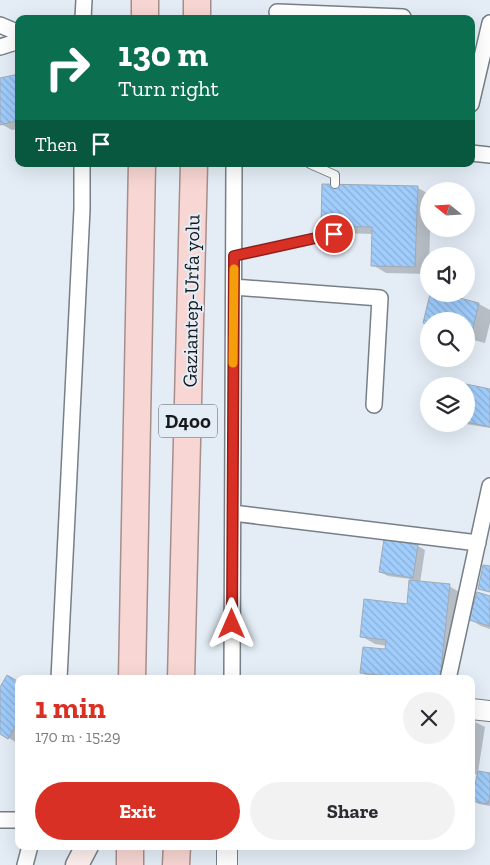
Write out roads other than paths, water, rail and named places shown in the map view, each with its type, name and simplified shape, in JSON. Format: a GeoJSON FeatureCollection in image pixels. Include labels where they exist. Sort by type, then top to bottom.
{"type":"FeatureCollection","features":[{"type":"Feature","properties":{"kind":"highway"},"geometry":{"type":"LineString","coordinates":[[145,0],[145,15]]}},
{"type":"Feature","properties":{"kind":"highway"},"geometry":{"type":"LineString","coordinates":[[197,0],[197,15]]}},
{"type":"Feature","properties":{"kind":"highway","name":"D400"},"geometry":{"type":"LineString","coordinates":[[132,675],[142,167]]}},
{"type":"Feature","properties":{"kind":"highway","name":"Gaziantep-Urfa yolu"},"geometry":{"type":"LineString","coordinates":[[181,675],[194,167]]}},
{"type":"Feature","properties":{"kind":"highway"},"geometry":{"type":"LineString","coordinates":[[130,850],[130,865]]}},
{"type":"Feature","properties":{"kind":"highway"},"geometry":{"type":"LineString","coordinates":[[176,865],[177,850]]}},
{"type":"Feature","properties":{"kind":"main road"},"geometry":{"type":"LineString","coordinates":[[78,865],[85,850]]}},
{"type":"Feature","properties":{"kind":"street"},"geometry":{"type":"LineString","coordinates":[[83,15],[84,0]]}},
{"type":"Feature","properties":{"kind":"street"},"geometry":{"type":"LineString","coordinates":[[278,10],[367,15]]}},
{"type":"Feature","properties":{"kind":"street"},"geometry":{"type":"LineString","coordinates":[[475,87],[490,22]]}},
{"type":"Feature","properties":{"kind":"street"},"geometry":{"type":"LineString","coordinates":[[0,25],[15,31]]}},
{"type":"Feature","properties":{"kind":"street"},"geometry":{"type":"LineString","coordinates":[[0,47],[15,42]]}},
{"type":"Feature","properties":{"kind":"street"},"geometry":{"type":"LineString","coordinates":[[475,153],[490,155]]}},
{"type":"Feature","properties":{"kind":"street"},"geometry":{"type":"LineString","coordinates":[[59,675],[82,209],[82,167]]}},
{"type":"Feature","properties":{"kind":"street"},"geometry":{"type":"LineString","coordinates":[[232,675],[234,167]]}},
{"type":"Feature","properties":{"kind":"street"},"geometry":{"type":"LineString","coordinates":[[234,287],[380,298],[374,405]]}},
{"type":"Feature","properties":{"kind":"street"},"geometry":{"type":"LineString","coordinates":[[449,675],[490,486]]}},
{"type":"Feature","properties":{"kind":"street"},"geometry":{"type":"LineString","coordinates":[[233,513],[478,542]]}},
{"type":"Feature","properties":{"kind":"street"},"geometry":{"type":"LineString","coordinates":[[475,709],[490,711]]}},
{"type":"Feature","properties":{"kind":"street"},"geometry":{"type":"LineString","coordinates":[[0,820],[15,820]]}},
{"type":"Feature","properties":{"kind":"street"},"geometry":{"type":"LineString","coordinates":[[25,865],[29,850]]}},
{"type":"Feature","properties":{"kind":"street"},"geometry":{"type":"LineString","coordinates":[[227,850],[227,865]]}},
{"type":"Feature","properties":{"kind":"lane"},"geometry":{"type":"LineString","coordinates":[[317,167],[335,175],[335,184]]}},
{"type":"Feature","properties":{"kind":"lane"},"geometry":{"type":"LineString","coordinates":[[234,256],[334,234],[335,226]]}}]}
